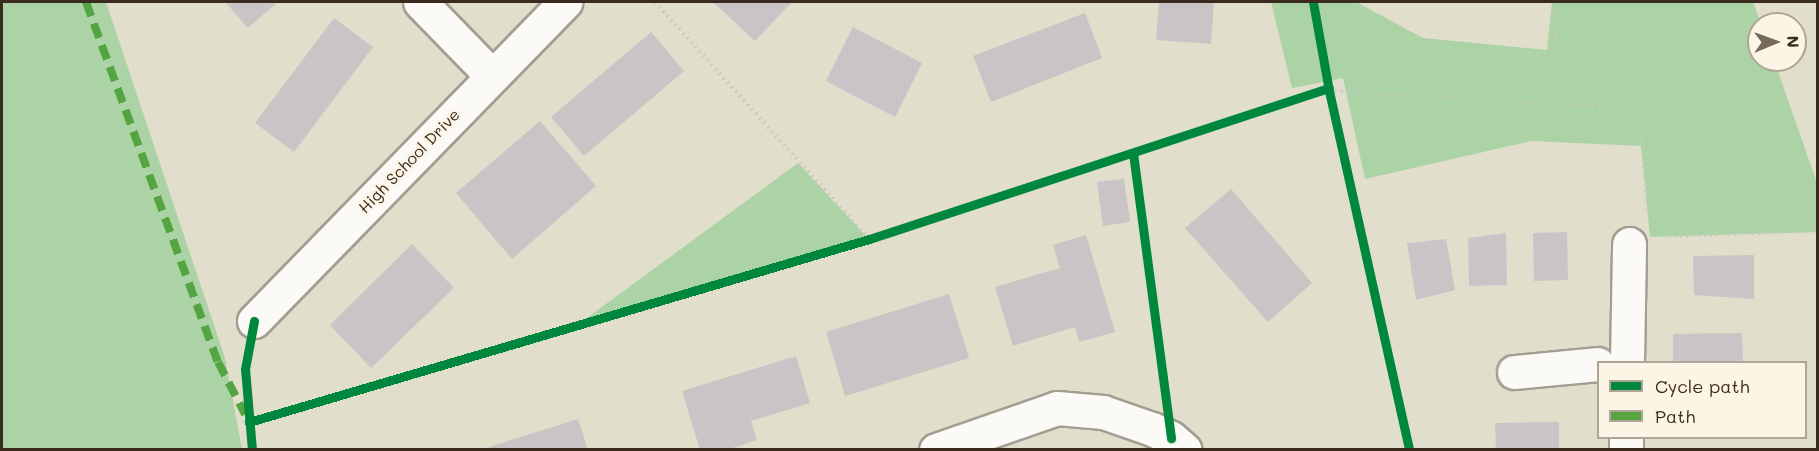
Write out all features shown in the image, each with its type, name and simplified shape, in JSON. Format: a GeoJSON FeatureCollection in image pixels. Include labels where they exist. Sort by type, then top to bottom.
{"type":"FeatureCollection","features":[{"type":"Feature","properties":{"kind":"street"},"geometry":{"type":"LineString","coordinates":[[420,2],[492,75]]}},
{"type":"Feature","properties":{"kind":"street","name":"High School Drive"},"geometry":{"type":"LineString","coordinates":[[254,321],[565,2]]}},
{"type":"Feature","properties":{"kind":"street"},"geometry":{"type":"LineString","coordinates":[[1616,361],[1639,240]]}},
{"type":"Feature","properties":{"kind":"street"},"geometry":{"type":"LineString","coordinates":[[1514,372],[1597,365]]}},
{"type":"Feature","properties":{"kind":"street"},"geometry":{"type":"LineString","coordinates":[[936,450],[1057,408],[1103,412],[1152,429],[1171,438],[1185,450]]}},
{"type":"Feature","properties":{"kind":"path"},"geometry":{"type":"LineString","coordinates":[[655,2],[869,239]]}},
{"type":"Feature","properties":{"kind":"path"},"geometry":{"type":"LineString","coordinates":[[1555,2],[1557,55],[1642,136],[1639,240],[1818,231]]}},
{"type":"Feature","properties":{"kind":"path"},"geometry":{"type":"LineString","coordinates":[[1327,77],[1332,102]]}},
{"type":"Feature","properties":{"kind":"path"},"geometry":{"type":"LineString","coordinates":[[1318,91],[1329,89],[1610,107]]}},
{"type":"Feature","properties":{"kind":"path"},"geometry":{"type":"LineString","coordinates":[[858,242],[880,235]]}},
{"type":"Feature","properties":{"kind":"green space"},"geometry":{"type":"Polygon","coordinates":[[[2,2],[106,2],[225,358],[242,449],[2,449],[2,2]]]}},
{"type":"Feature","properties":{"kind":"green space"},"geometry":{"type":"Polygon","coordinates":[[[1271,2],[1356,2],[1423,38],[1547,50],[1552,2],[1753,2],[1757,12],[1747,12],[1747,72],[1778,72],[1817,183],[1817,232],[1650,237],[1641,146],[1531,141],[1365,179],[1343,78],[1292,88],[1271,2]]]}},
{"type":"Feature","properties":{"kind":"green space"},"geometry":{"type":"Polygon","coordinates":[[[798,163],[867,237],[565,334],[798,163]]]}},
{"type":"Feature","properties":{"kind":"building"},"geometry":{"type":"Polygon","coordinates":[[[225,2],[278,2],[248,28],[225,2]]]}},
{"type":"Feature","properties":{"kind":"building"},"geometry":{"type":"Polygon","coordinates":[[[713,2],[792,2],[755,41],[713,2]]]}},
{"type":"Feature","properties":{"kind":"building"},"geometry":{"type":"Polygon","coordinates":[[[1159,2],[1214,2],[1211,44],[1156,40],[1159,2]]]}},
{"type":"Feature","properties":{"kind":"building"},"geometry":{"type":"Polygon","coordinates":[[[1085,13],[1102,58],[991,102],[973,56],[1085,13]]]}},
{"type":"Feature","properties":{"kind":"building"},"geometry":{"type":"Polygon","coordinates":[[[334,18],[373,47],[294,152],[255,123],[334,18]]]}},
{"type":"Feature","properties":{"kind":"building"},"geometry":{"type":"Polygon","coordinates":[[[853,27],[922,63],[895,117],[826,81],[853,27]]]}},
{"type":"Feature","properties":{"kind":"building"},"geometry":{"type":"Polygon","coordinates":[[[651,32],[684,71],[584,156],[551,117],[651,32]]]}},
{"type":"Feature","properties":{"kind":"building"},"geometry":{"type":"Polygon","coordinates":[[[540,121],[596,186],[512,259],[456,193],[540,121]]]}},
{"type":"Feature","properties":{"kind":"building"},"geometry":{"type":"Polygon","coordinates":[[[1124,179],[1130,222],[1103,226],[1097,182],[1124,179]]]}},
{"type":"Feature","properties":{"kind":"building"},"geometry":{"type":"Polygon","coordinates":[[[1231,189],[1312,283],[1268,322],[1185,228],[1231,189]]]}},
{"type":"Feature","properties":{"kind":"building"},"geometry":{"type":"Polygon","coordinates":[[[1567,232],[1568,280],[1534,281],[1533,233],[1567,232]]]}},
{"type":"Feature","properties":{"kind":"building"},"geometry":{"type":"Polygon","coordinates":[[[1506,233],[1507,285],[1469,286],[1468,238],[1506,233]]]}},
{"type":"Feature","properties":{"kind":"building"},"geometry":{"type":"Polygon","coordinates":[[[1086,235],[1115,332],[1079,342],[1075,327],[1013,346],[995,287],[1060,268],[1053,245],[1086,235]]]}},
{"type":"Feature","properties":{"kind":"building"},"geometry":{"type":"Polygon","coordinates":[[[1446,239],[1455,290],[1416,300],[1407,243],[1446,239]]]}},
{"type":"Feature","properties":{"kind":"building"},"geometry":{"type":"Polygon","coordinates":[[[412,244],[454,288],[371,368],[330,325],[412,244]]]}},
{"type":"Feature","properties":{"kind":"building"},"geometry":{"type":"Polygon","coordinates":[[[1754,255],[1754,299],[1694,295],[1693,256],[1754,255]]]}},
{"type":"Feature","properties":{"kind":"building"},"geometry":{"type":"Polygon","coordinates":[[[949,294],[969,358],[845,396],[826,332],[949,294]]]}},
{"type":"Feature","properties":{"kind":"building"},"geometry":{"type":"Polygon","coordinates":[[[1742,333],[1743,361],[1673,361],[1673,334],[1742,333]]]}},
{"type":"Feature","properties":{"kind":"building"},"geometry":{"type":"Polygon","coordinates":[[[796,356],[810,403],[751,421],[757,440],[727,450],[700,450],[682,391],[796,356]]]}},
{"type":"Feature","properties":{"kind":"building"},"geometry":{"type":"Polygon","coordinates":[[[578,419],[588,450],[490,450],[489,447],[578,419]]]}},
{"type":"Feature","properties":{"kind":"building"},"geometry":{"type":"Polygon","coordinates":[[[1559,422],[1559,450],[1496,450],[1495,423],[1559,422]]]}},
{"type":"Feature","properties":{"kind":"marked path"},"geometry":{"type":"LineString","coordinates":[[86,2],[218,362],[245,414]]}},
{"type":"Feature","properties":{"kind":"cycle path"},"geometry":{"type":"LineString","coordinates":[[1313,2],[1329,91],[1409,450]]}},
{"type":"Feature","properties":{"kind":"cycle path"},"geometry":{"type":"LineString","coordinates":[[249,422],[869,239],[1329,88]]}},
{"type":"Feature","properties":{"kind":"cycle path"},"geometry":{"type":"LineString","coordinates":[[1133,153],[1171,438]]}},
{"type":"Feature","properties":{"kind":"cycle path"},"geometry":{"type":"LineString","coordinates":[[252,450],[245,369],[254,321]]}}]}
